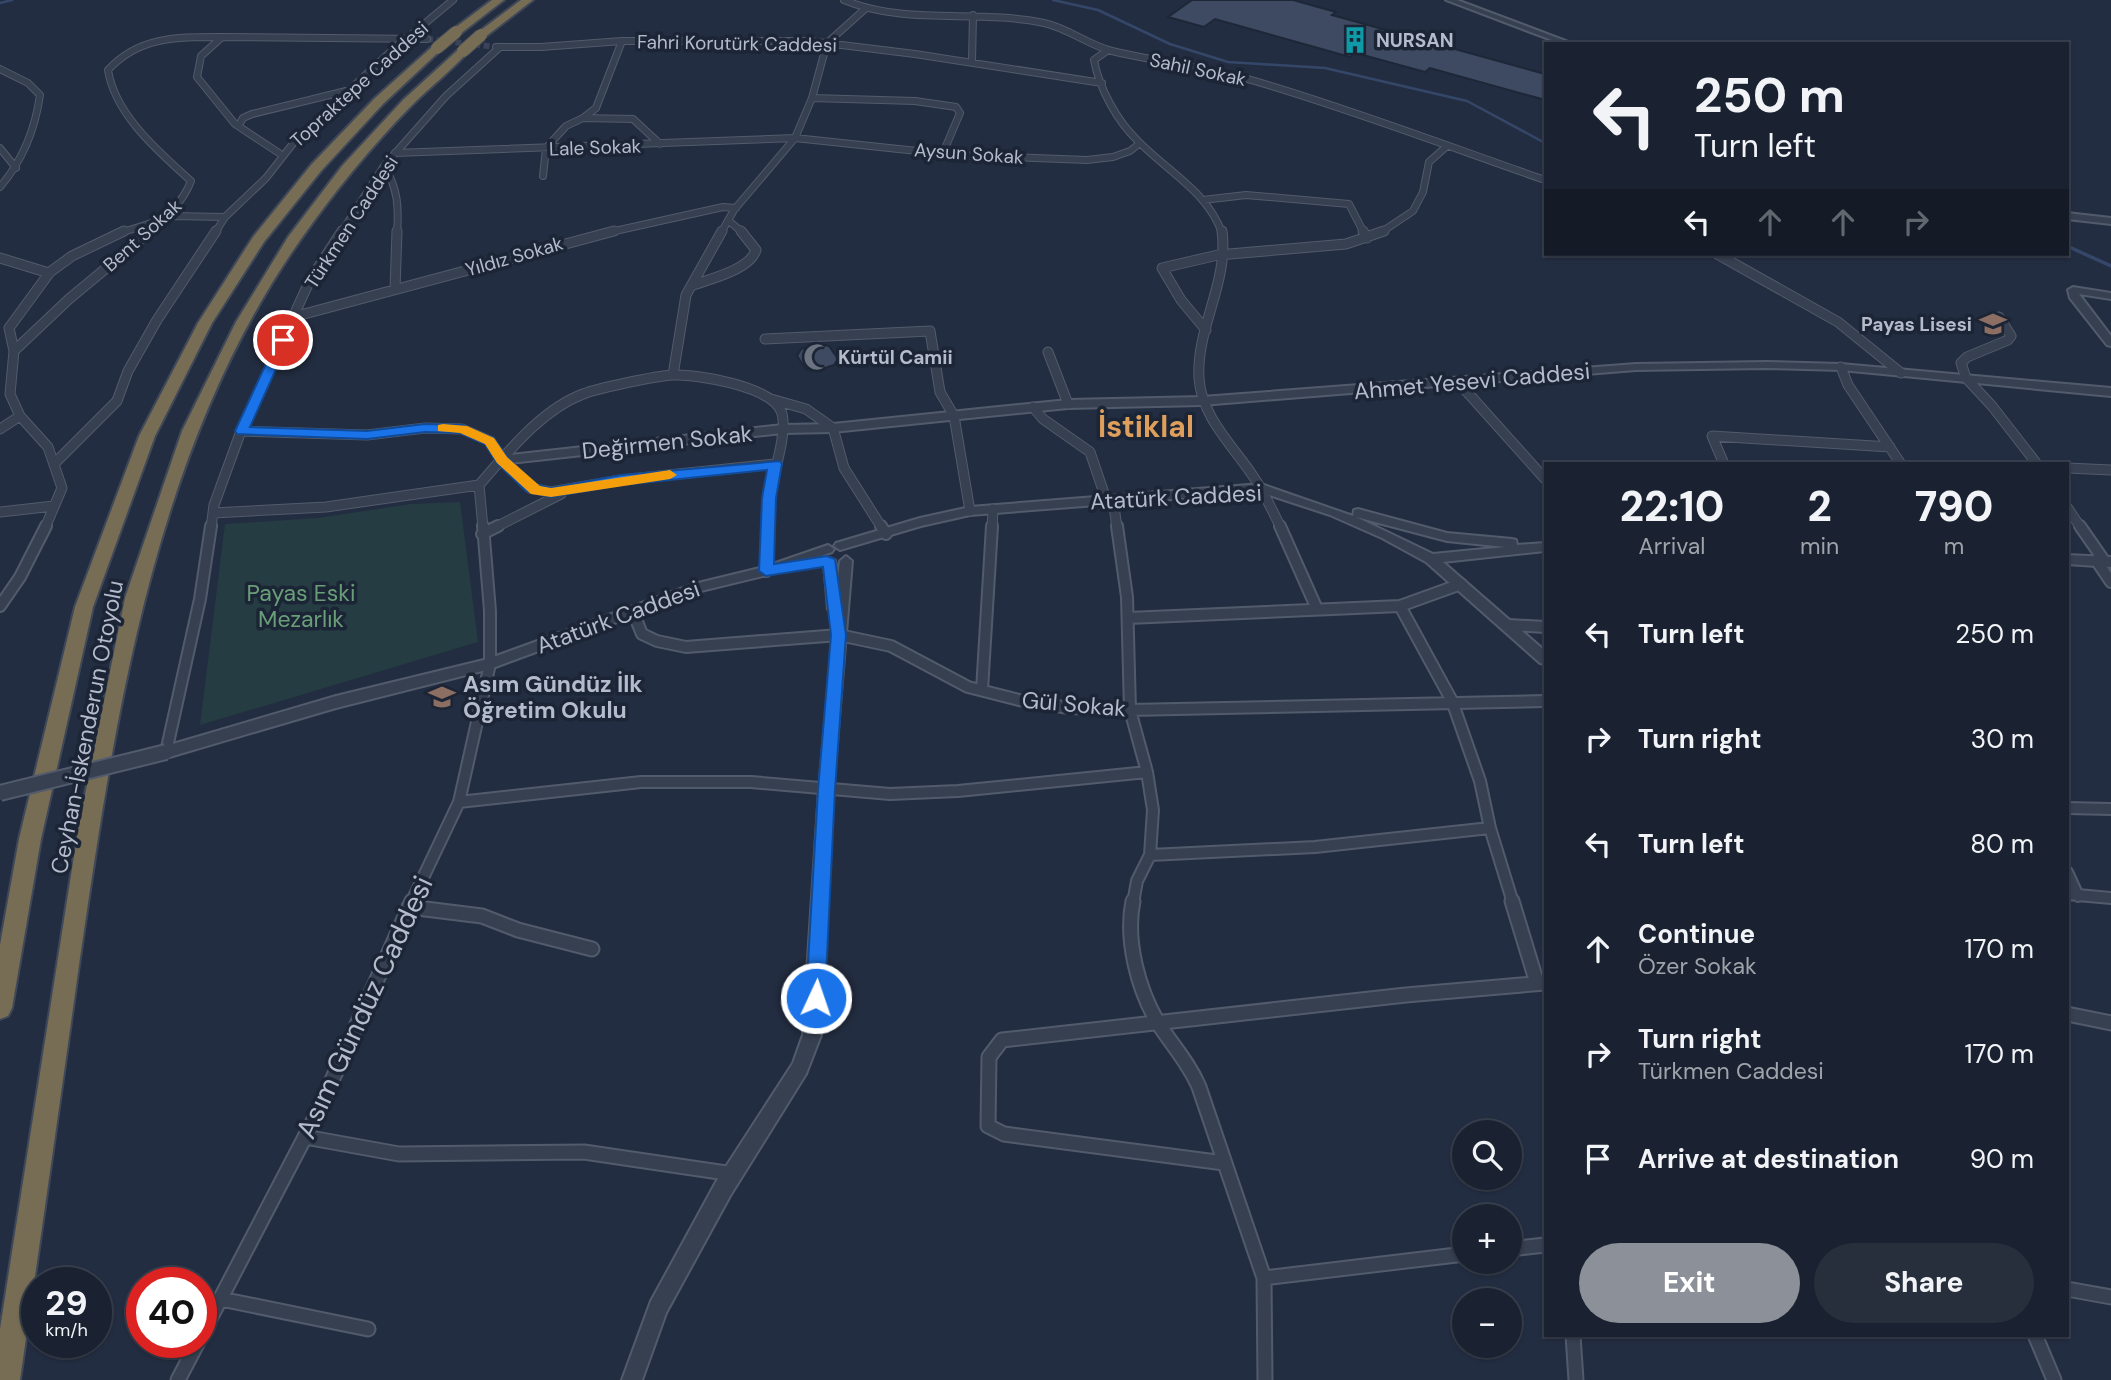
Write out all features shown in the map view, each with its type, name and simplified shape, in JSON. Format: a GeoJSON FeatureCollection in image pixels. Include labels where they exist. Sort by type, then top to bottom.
{"type":"FeatureCollection","features":[{"type":"Feature","properties":{"kind":"highway","name":"Ceyhan-İskenderun Otoyolu"},"geometry":{"type":"LineString","coordinates":[[0,1009],[30,839],[84,607],[147,436],[205,323],[258,240],[316,168],[432,44],[456,32],[499,0]]}},
{"type":"Feature","properties":{"kind":"highway","name":"Ceyhan-İskenderun Otoyolu"},"geometry":{"type":"LineString","coordinates":[[6,1380],[89,824],[134,598],[190,431],[243,321],[293,240],[347,169],[407,103],[481,35],[528,0]]}},
{"type":"Feature","properties":{"kind":"street","name":"Topraktepe Caddesi"},"geometry":{"type":"LineString","coordinates":[[54,464],[117,401],[128,371],[157,320],[225,217],[266,178],[282,155],[349,91],[453,0]]}},
{"type":"Feature","properties":{"kind":"street","name":"Sahil Sokak"},"geometry":{"type":"LineString","coordinates":[[844,0],[864,9],[910,14],[973,15],[1041,22],[1061,27],[1108,50],[1266,84],[1544,180]]}},
{"type":"Feature","properties":{"kind":"street"},"geometry":{"type":"LineString","coordinates":[[1450,0],[1565,42]]}},
{"type":"Feature","properties":{"kind":"street"},"geometry":{"type":"LineString","coordinates":[[673,375],[682,313],[691,286],[736,208],[795,138],[827,43],[864,9]]}},
{"type":"Feature","properties":{"kind":"street"},"geometry":{"type":"LineString","coordinates":[[972,62],[973,15]]}},
{"type":"Feature","properties":{"kind":"street"},"geometry":{"type":"LineString","coordinates":[[282,155],[236,122],[197,77],[201,57],[222,37],[412,37],[432,44]]}},
{"type":"Feature","properties":{"kind":"street","name":"Bent Sokak"},"geometry":{"type":"LineString","coordinates":[[14,351],[69,298],[166,217],[191,189],[191,181],[134,123],[110,81],[108,70],[124,54],[146,41],[222,37]]}},
{"type":"Feature","properties":{"kind":"street"},"geometry":{"type":"LineString","coordinates":[[543,176],[546,149],[566,126],[596,108],[622,41]]}},
{"type":"Feature","properties":{"kind":"street","name":"Fahri Korutürk Caddesi"},"geometry":{"type":"LineString","coordinates":[[498,47],[622,41],[827,43],[972,62],[1101,83]]}},
{"type":"Feature","properties":{"kind":"street","name":"Türkmen Caddesi"},"geometry":{"type":"LineString","coordinates":[[166,752],[200,598],[213,513],[242,431],[310,280],[384,166],[446,96],[498,47]]}},
{"type":"Feature","properties":{"kind":"street"},"geometry":{"type":"LineString","coordinates":[[1108,50],[1094,61],[1101,83],[1120,117],[1140,143],[1212,210],[1222,233],[1223,254],[1206,330],[1199,378],[1202,401],[1261,488],[1317,609]]}},
{"type":"Feature","properties":{"kind":"street"},"geometry":{"type":"LineString","coordinates":[[0,69],[28,83],[40,95],[37,120],[16,168],[0,187]]}},
{"type":"Feature","properties":{"kind":"street"},"geometry":{"type":"LineString","coordinates":[[236,122],[243,117],[293,102],[349,91]]}},
{"type":"Feature","properties":{"kind":"street"},"geometry":{"type":"LineString","coordinates":[[811,97],[915,101],[956,107],[960,113],[943,153]]}},
{"type":"Feature","properties":{"kind":"street"},"geometry":{"type":"LineString","coordinates":[[583,118],[633,119],[660,144]]}},
{"type":"Feature","properties":{"kind":"street","name":"Lale Sokak"},"geometry":{"type":"LineString","coordinates":[[395,153],[795,138]]}},
{"type":"Feature","properties":{"kind":"street","name":"Aysun Sokak"},"geometry":{"type":"LineString","coordinates":[[795,138],[943,153],[1102,160],[1130,151],[1140,143]]}},
{"type":"Feature","properties":{"kind":"street"},"geometry":{"type":"LineString","coordinates":[[1206,330],[1181,300],[1162,268],[1223,254],[1307,248],[1367,238],[1409,216],[1424,191],[1429,162],[1447,146]]}},
{"type":"Feature","properties":{"kind":"street"},"geometry":{"type":"LineString","coordinates":[[0,148],[16,168]]}},
{"type":"Feature","properties":{"kind":"street"},"geometry":{"type":"LineString","coordinates":[[384,166],[396,186],[400,221],[395,255],[395,289]]}},
{"type":"Feature","properties":{"kind":"street"},"geometry":{"type":"LineString","coordinates":[[1203,200],[1246,195],[1349,204],[1367,238]]}},
{"type":"Feature","properties":{"kind":"street","name":"Yıldız Sokak"},"geometry":{"type":"LineString","coordinates":[[293,317],[582,237],[723,207],[736,208]]}},
{"type":"Feature","properties":{"kind":"street"},"geometry":{"type":"LineString","coordinates":[[2069,216],[2111,221]]}},
{"type":"Feature","properties":{"kind":"street"},"geometry":{"type":"LineString","coordinates":[[0,607],[20,577],[62,488],[48,447],[20,416],[10,394],[14,351],[9,328],[49,273],[114,235],[166,217],[225,217]]}},
{"type":"Feature","properties":{"kind":"street"},"geometry":{"type":"LineString","coordinates":[[691,286],[741,266],[754,257],[756,250],[744,234],[728,220]]}},
{"type":"Feature","properties":{"kind":"street"},"geometry":{"type":"LineString","coordinates":[[1721,256],[1838,323],[1901,373]]}},
{"type":"Feature","properties":{"kind":"street"},"geometry":{"type":"LineString","coordinates":[[0,258],[49,273]]}},
{"type":"Feature","properties":{"kind":"street"},"geometry":{"type":"LineString","coordinates":[[2111,296],[2073,290],[2075,298],[2111,343]]}},
{"type":"Feature","properties":{"kind":"street"},"geometry":{"type":"LineString","coordinates":[[1999,317],[2011,336],[2008,340],[1962,360],[1961,363],[1966,378],[1992,406],[2034,462]]}},
{"type":"Feature","properties":{"kind":"street"},"geometry":{"type":"LineString","coordinates":[[765,339],[930,331],[940,392],[954,416],[970,511]]}},
{"type":"Feature","properties":{"kind":"street"},"geometry":{"type":"LineString","coordinates":[[1048,352],[1068,404]]}},
{"type":"Feature","properties":{"kind":"street","name":"Ahmet Yesevi Caddesi"},"geometry":{"type":"LineString","coordinates":[[833,428],[1068,404],[1202,401],[1459,383],[1636,367],[1841,367],[2111,392]]}},
{"type":"Feature","properties":{"kind":"street"},"geometry":{"type":"LineString","coordinates":[[1841,367],[1848,385],[1900,462]]}},
{"type":"Feature","properties":{"kind":"street"},"geometry":{"type":"LineString","coordinates":[[213,513],[326,507],[479,485],[562,404],[583,394],[673,375],[731,382],[807,409],[833,428],[844,468],[886,534]]}},
{"type":"Feature","properties":{"kind":"street"},"geometry":{"type":"LineString","coordinates":[[1459,383],[1544,478]]}},
{"type":"Feature","properties":{"kind":"street"},"geometry":{"type":"LineString","coordinates":[[766,571],[769,498],[783,429],[781,411],[770,398]]}},
{"type":"Feature","properties":{"kind":"street"},"geometry":{"type":"LineString","coordinates":[[1033,407],[1043,419],[1090,452],[1110,499],[1128,618],[1130,710],[1147,772],[1153,810],[1150,855],[1137,881],[1131,911],[1137,973],[1158,1023],[1190,1066],[1264,1278],[1265,1380]]}},
{"type":"Feature","properties":{"kind":"street"},"geometry":{"type":"LineString","coordinates":[[0,429],[20,416]]}},
{"type":"Feature","properties":{"kind":"street"},"geometry":{"type":"LineString","coordinates":[[242,431],[367,435],[425,428],[462,429],[490,441],[502,460],[536,491],[568,490],[621,480],[775,464]]}},
{"type":"Feature","properties":{"kind":"street","name":"Değirmen Sokak"},"geometry":{"type":"LineString","coordinates":[[502,460],[783,429],[833,428]]}},
{"type":"Feature","properties":{"kind":"street"},"geometry":{"type":"LineString","coordinates":[[1723,462],[1712,436],[1890,447]]}},
{"type":"Feature","properties":{"kind":"street"},"geometry":{"type":"LineString","coordinates":[[2069,468],[2111,470]]}},
{"type":"Feature","properties":{"kind":"street","name":"Asım Gündüz Caddesi"},"geometry":{"type":"LineString","coordinates":[[217,1306],[305,1137],[408,907],[459,802],[490,664],[489,611],[479,485]]}},
{"type":"Feature","properties":{"kind":"street"},"geometry":{"type":"LineString","coordinates":[[1261,488],[1320,501],[1384,522],[1447,537],[1544,545]]}},
{"type":"Feature","properties":{"kind":"street","name":"Atatürk Caddesi"},"geometry":{"type":"LineString","coordinates":[[0,793],[166,752],[336,702],[490,664],[699,587],[837,556],[925,519],[970,511],[1261,488],[1334,512],[1431,559],[1504,621]]}},
{"type":"Feature","properties":{"kind":"street"},"geometry":{"type":"LineString","coordinates":[[482,534],[568,490]]}},
{"type":"Feature","properties":{"kind":"street"},"geometry":{"type":"LineString","coordinates":[[0,513],[54,506]]}},
{"type":"Feature","properties":{"kind":"street"},"geometry":{"type":"LineString","coordinates":[[982,690],[993,509]]}},
{"type":"Feature","properties":{"kind":"street"},"geometry":{"type":"LineString","coordinates":[[2069,510],[2104,562],[2111,582]]}},
{"type":"Feature","properties":{"kind":"street"},"geometry":{"type":"LineString","coordinates":[[1418,552],[1413,536],[1429,532]]}},
{"type":"Feature","properties":{"kind":"street"},"geometry":{"type":"LineString","coordinates":[[1447,537],[1454,545],[1463,573],[1504,621],[1544,658]]}},
{"type":"Feature","properties":{"kind":"street"},"geometry":{"type":"LineString","coordinates":[[1431,559],[1544,545]]}},
{"type":"Feature","properties":{"kind":"street"},"geometry":{"type":"LineString","coordinates":[[632,1380],[659,1308],[733,1174],[800,1068],[812,1035],[826,790],[839,635],[837,556]]}},
{"type":"Feature","properties":{"kind":"street"},"geometry":{"type":"LineString","coordinates":[[2069,559],[2104,562]]}},
{"type":"Feature","properties":{"kind":"street"},"geometry":{"type":"LineString","coordinates":[[1128,618],[1400,606],[1461,584]]}},
{"type":"Feature","properties":{"kind":"street"},"geometry":{"type":"LineString","coordinates":[[1224,1163],[1003,1133],[988,1126],[989,1057],[1002,1040],[1406,995],[1541,983],[1490,828],[1480,781],[1452,701],[1400,606]]}},
{"type":"Feature","properties":{"kind":"street","name":"Gül Sokak"},"geometry":{"type":"LineString","coordinates":[[633,612],[642,634],[657,641],[686,647],[839,635],[891,646],[968,687],[1069,708],[1130,710],[1544,701]]}},
{"type":"Feature","properties":{"kind":"street"},"geometry":{"type":"LineString","coordinates":[[1504,621],[1544,627]]}},
{"type":"Feature","properties":{"kind":"street"},"geometry":{"type":"LineString","coordinates":[[459,802],[641,782],[751,782],[890,794],[958,791],[1147,772]]}},
{"type":"Feature","properties":{"kind":"street"},"geometry":{"type":"LineString","coordinates":[[2069,808],[2111,809]]}},
{"type":"Feature","properties":{"kind":"street"},"geometry":{"type":"LineString","coordinates":[[1150,855],[1315,846],[1490,828]]}},
{"type":"Feature","properties":{"kind":"street"},"geometry":{"type":"LineString","coordinates":[[2072,895],[2111,898]]}},
{"type":"Feature","properties":{"kind":"street"},"geometry":{"type":"LineString","coordinates":[[408,907],[482,916],[518,930],[592,950]]}},
{"type":"Feature","properties":{"kind":"street"},"geometry":{"type":"LineString","coordinates":[[2069,1013],[2111,1023]]}},
{"type":"Feature","properties":{"kind":"street"},"geometry":{"type":"LineString","coordinates":[[305,1137],[399,1154],[584,1152],[733,1174]]}},
{"type":"Feature","properties":{"kind":"street"},"geometry":{"type":"LineString","coordinates":[[1522,1248],[1544,1245]]}},
{"type":"Feature","properties":{"kind":"street"},"geometry":{"type":"LineString","coordinates":[[1264,1278],[1452,1256]]}},
{"type":"Feature","properties":{"kind":"street"},"geometry":{"type":"LineString","coordinates":[[2069,1289],[2111,1297]]}},
{"type":"Feature","properties":{"kind":"street"},"geometry":{"type":"LineString","coordinates":[[221,1299],[368,1329]]}},
{"type":"Feature","properties":{"kind":"street"},"geometry":{"type":"LineString","coordinates":[[1573,1337],[1576,1380]]}},
{"type":"Feature","properties":{"kind":"street"},"geometry":{"type":"LineString","coordinates":[[2036,1337],[2054,1380]]}},
{"type":"Feature","properties":{"kind":"street"},"geometry":{"type":"LineString","coordinates":[[178,1380],[190,1358]]}},
{"type":"Feature","properties":{"kind":"green space","name":"Payas Eski Mezarlık"},"geometry":{"type":"Polygon","coordinates":[[[460,502],[478,642],[200,725],[225,524],[318,518],[411,504],[460,502]]]}},
{"type":"Feature","properties":{"kind":"building","name":"NURSAN"},"geometry":{"type":"Polygon","coordinates":[[[1192,0],[1293,0],[1336,12],[1332,15],[1544,74],[1544,100],[1430,68],[1425,72],[1356,53],[1350,57],[1215,19],[1204,27],[1168,17],[1192,0]]]}},
{"type":"Feature","properties":{"kind":"building","name":"Kürtül Camii"},"geometry":{"type":"Polygon","coordinates":[[[818,344],[829,346],[838,359],[834,365],[816,371],[806,369],[797,356],[801,349],[818,344]]]}},
{"type":"Feature","properties":{"kind":"waterway"},"geometry":{"type":"LineString","coordinates":[[0,3],[12,0]]}},
{"type":"Feature","properties":{"kind":"waterway"},"geometry":{"type":"LineString","coordinates":[[1053,0],[1098,10],[1170,44],[1228,62],[1325,68],[1467,101],[1544,142]]}},
{"type":"Feature","properties":{"kind":"waterway"},"geometry":{"type":"LineString","coordinates":[[2069,247],[2111,266]]}},
{"type":"Feature","properties":{"kind":"tunnel"},"geometry":{"type":"LineString","coordinates":[[427,39],[496,47]]}},
{"type":"Feature","properties":{"kind":"slow traffic"},"geometry":{"type":"LineString","coordinates":[[443,428],[462,429],[490,441],[502,460],[536,491],[568,490],[621,480],[670,475]]}},
{"type":"Feature","properties":{"kind":"place","name":"NURSAN"},"geometry":{"type":"Point","coordinates":[1355,40]}},
{"type":"Feature","properties":{"kind":"place","name":"Payas Lisesi"},"geometry":{"type":"Point","coordinates":[1993,324]}},
{"type":"Feature","properties":{"kind":"place","name":"Kürtül Camii"},"geometry":{"type":"Point","coordinates":[817,357]}},
{"type":"Feature","properties":{"kind":"place","name":"Asım Gündüz İlk Öğretim Okulu"},"geometry":{"type":"Point","coordinates":[442,697]}},
{"type":"Feature","properties":{"kind":"district","name":"İstiklal"},"geometry":{"type":"Point","coordinates":[1146,427]}},
{"type":"Feature","properties":{"kind":"route"},"geometry":{"type":"LineString","coordinates":[[283,340],[242,431],[367,435],[425,428],[462,429],[490,441],[502,460],[530,488],[551,492],[621,480],[775,464],[769,498],[766,571],[827,561],[830,563],[839,635],[826,790],[816,998]]}}]}
